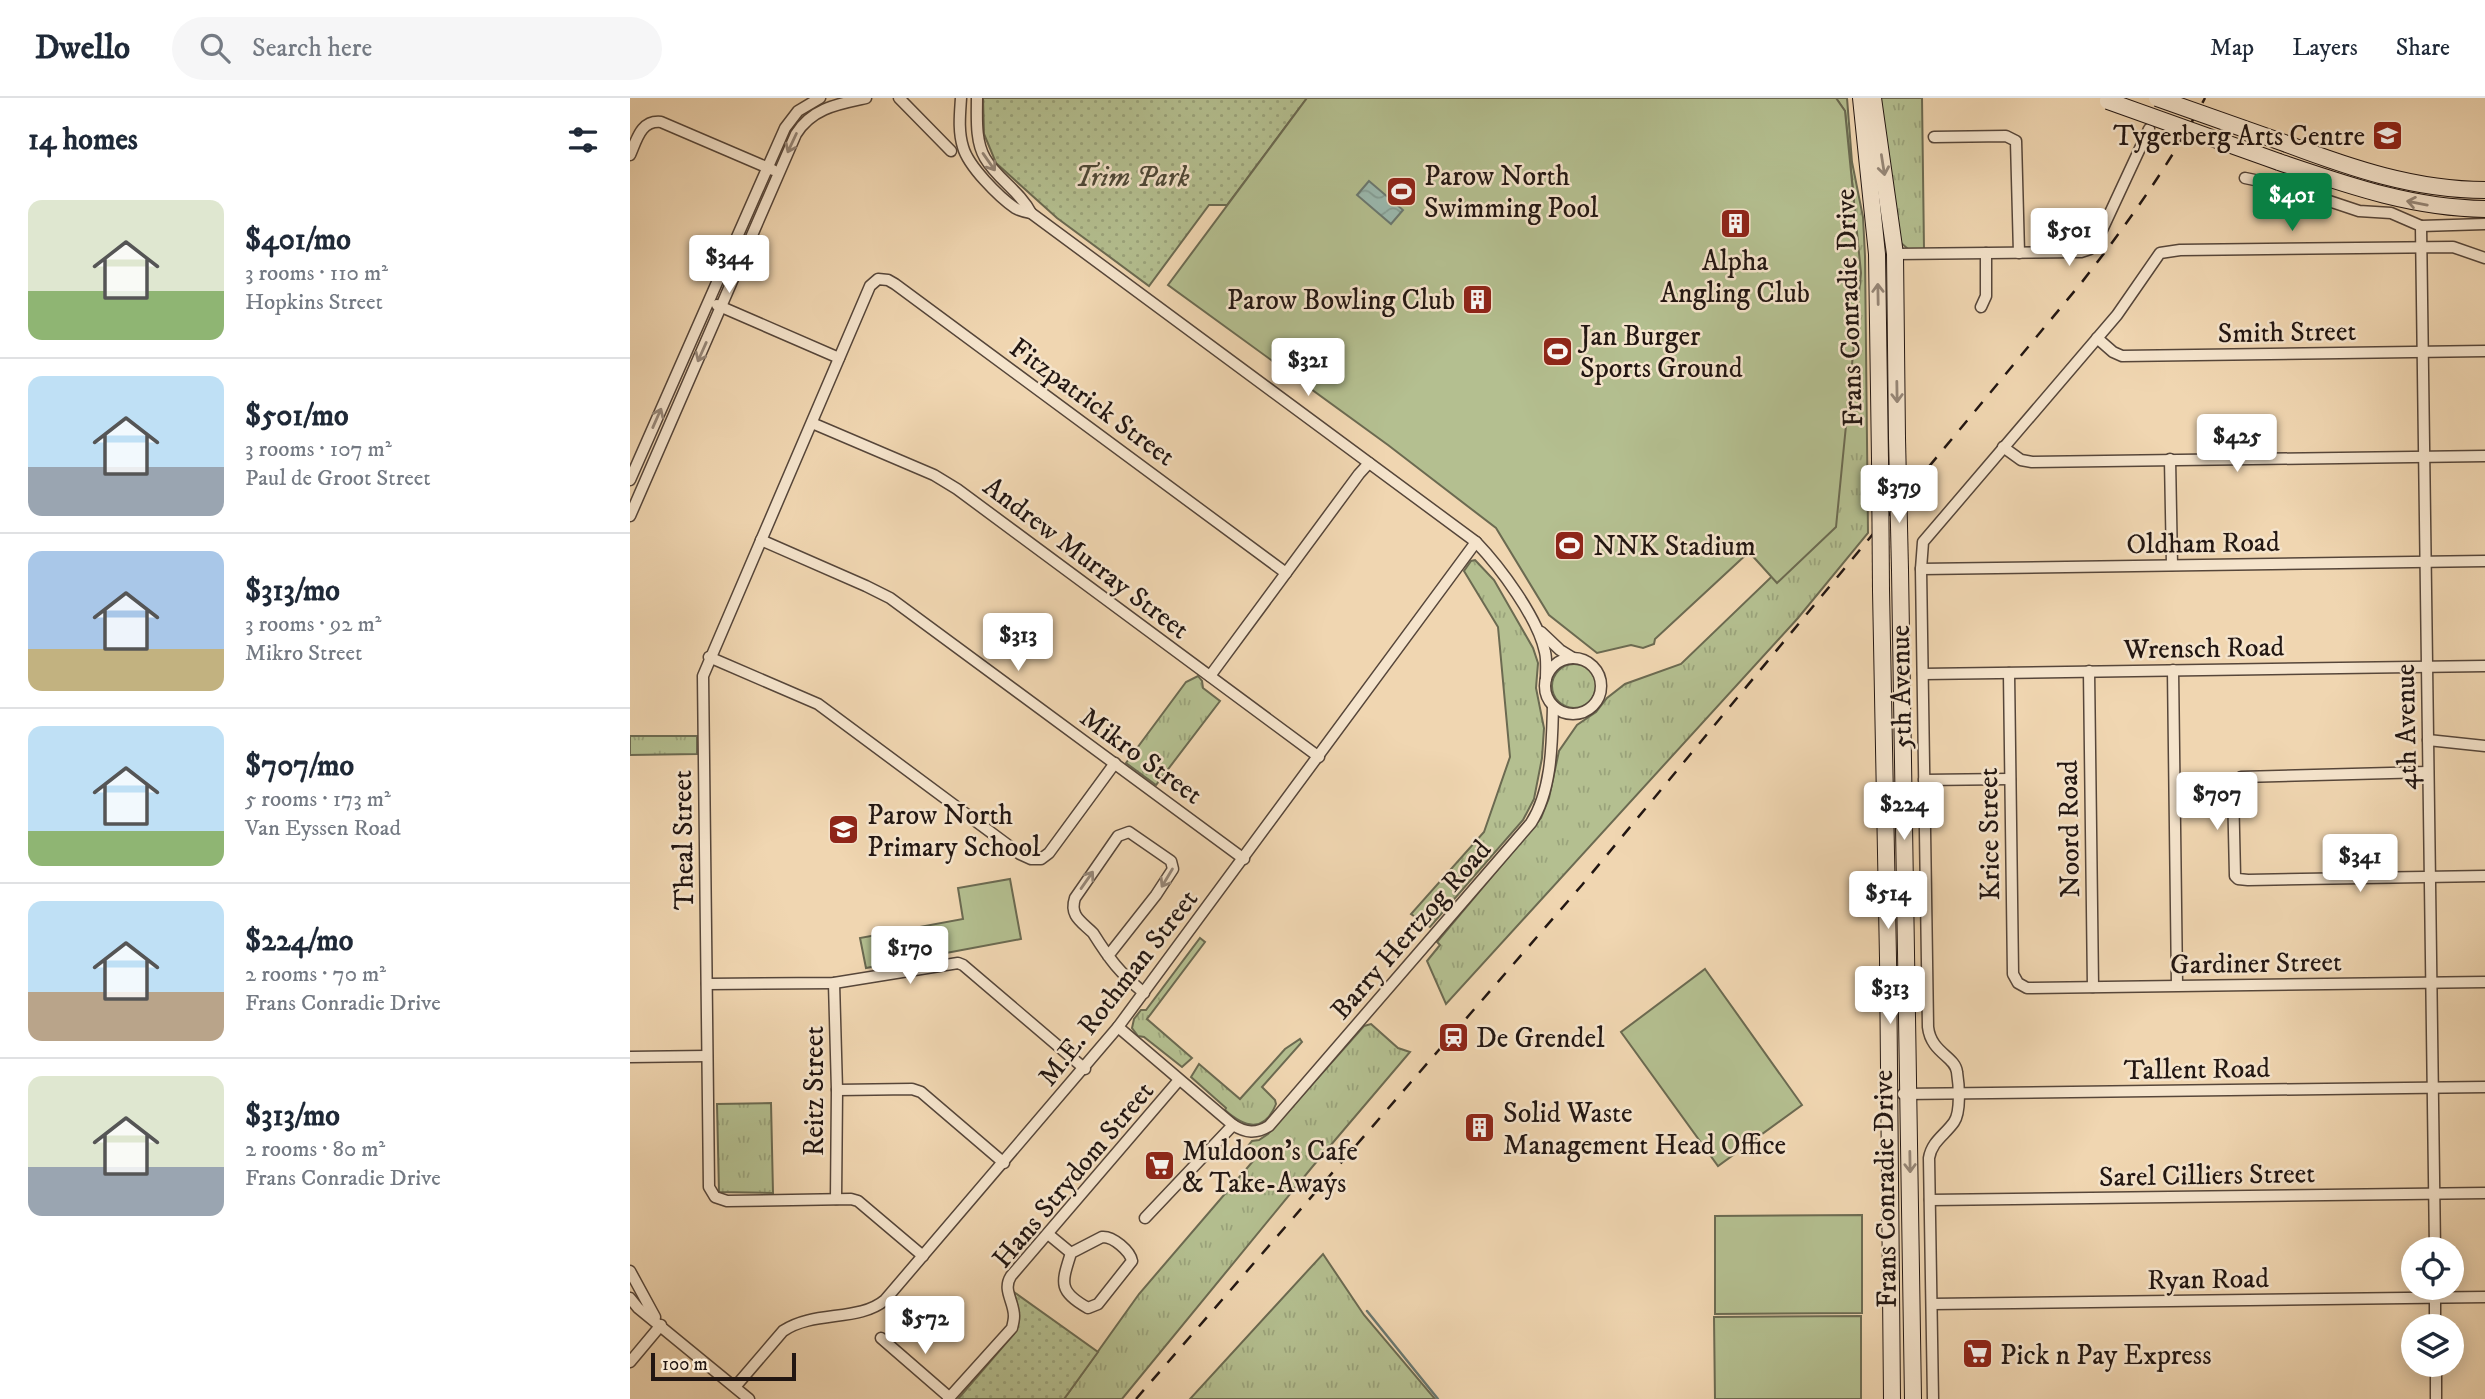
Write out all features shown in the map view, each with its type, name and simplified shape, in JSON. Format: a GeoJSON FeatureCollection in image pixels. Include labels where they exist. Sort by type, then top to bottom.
{"type":"FeatureCollection","features":[{"type":"Feature","properties":{"kind":"main road","name":"Frans Conradie Drive"},"geometry":{"type":"LineString","coordinates":[[1861,98],[1877,254],[1892,1399]]}},
{"type":"Feature","properties":{"kind":"main road","name":"Frans Conradie Drive"},"geometry":{"type":"LineString","coordinates":[[1873,98],[1895,254],[1913,1399]]}},
{"type":"Feature","properties":{"kind":"main road"},"geometry":{"type":"LineString","coordinates":[[2157,98],[2348,167],[2389,178],[2447,188],[2485,190]]}},
{"type":"Feature","properties":{"kind":"main road"},"geometry":{"type":"LineString","coordinates":[[2103,100],[2378,195],[2431,206],[2485,209]]}},
{"type":"Feature","properties":{"kind":"street"},"geometry":{"type":"LineString","coordinates":[[630,516],[722,307],[791,120],[811,101],[820,98]]}},
{"type":"Feature","properties":{"kind":"street"},"geometry":{"type":"LineString","coordinates":[[630,480],[708,302],[773,170],[808,118],[818,111],[866,98]]}},
{"type":"Feature","properties":{"kind":"street"},"geometry":{"type":"LineString","coordinates":[[899,98],[951,151]]}},
{"type":"Feature","properties":{"kind":"street"},"geometry":{"type":"LineString","coordinates":[[961,98],[960,134],[968,159],[1015,208],[1031,213],[1476,542],[1502,571],[1536,628],[1545,651],[1547,698],[1560,712],[1577,715],[1594,707],[1599,699],[1602,682],[1599,674],[1588,662],[1573,658],[1560,650],[1536,628]]}},
{"type":"Feature","properties":{"kind":"street"},"geometry":{"type":"LineString","coordinates":[[977,98],[979,144],[984,157],[1022,197],[1031,213]]}},
{"type":"Feature","properties":{"kind":"street"},"geometry":{"type":"LineString","coordinates":[[630,155],[642,128],[654,121],[668,124],[773,170]]}},
{"type":"Feature","properties":{"kind":"street"},"geometry":{"type":"LineString","coordinates":[[1895,254],[2081,252],[2093,246],[2149,129]]}},
{"type":"Feature","properties":{"kind":"street"},"geometry":{"type":"LineString","coordinates":[[1934,137],[2006,136],[2016,141],[2019,253]]}},
{"type":"Feature","properties":{"kind":"street"},"geometry":{"type":"LineString","coordinates":[[2245,178],[2284,186],[2359,211],[2391,213],[2421,226],[2485,224]]}},
{"type":"Feature","properties":{"kind":"street","name":"4th Avenue"},"geometry":{"type":"LineString","coordinates":[[2421,226],[2435,1237]]}},
{"type":"Feature","properties":{"kind":"street"},"geometry":{"type":"LineString","coordinates":[[2422,247],[2459,247],[2485,258]]}},
{"type":"Feature","properties":{"kind":"street","name":"5th Avenue"},"geometry":{"type":"LineString","coordinates":[[1933,1399],[1930,1150],[1955,1120],[1957,1093],[1956,1067],[1934,1046],[1928,1027],[1921,569],[1922,547],[1927,535],[2117,315],[2156,256],[2164,251],[2422,247]]}},
{"type":"Feature","properties":{"kind":"street"},"geometry":{"type":"LineString","coordinates":[[1980,307],[1986,296],[1986,253]]}},
{"type":"Feature","properties":{"kind":"street","name":"Fitzpatrick Street"},"geometry":{"type":"LineString","coordinates":[[870,286],[878,279],[895,284],[1286,573]]}},
{"type":"Feature","properties":{"kind":"street","name":"Theal Street"},"geometry":{"type":"LineString","coordinates":[[870,286],[709,657],[703,682],[710,1192],[727,1201],[858,1201],[923,1256]]}},
{"type":"Feature","properties":{"kind":"street"},"geometry":{"type":"LineString","coordinates":[[708,302],[839,358]]}},
{"type":"Feature","properties":{"kind":"street","name":"Smith Street"},"geometry":{"type":"LineString","coordinates":[[2097,338],[2122,356],[2485,351]]}},
{"type":"Feature","properties":{"kind":"street","name":"Andrew Murray Street"},"geometry":{"type":"LineString","coordinates":[[812,423],[947,482],[1319,757]]}},
{"type":"Feature","properties":{"kind":"street"},"geometry":{"type":"LineString","coordinates":[[2003,447],[2026,462],[2485,456]]}},
{"type":"Feature","properties":{"kind":"street"},"geometry":{"type":"LineString","coordinates":[[2170,460],[2172,565]]}},
{"type":"Feature","properties":{"kind":"street"},"geometry":{"type":"LineString","coordinates":[[1210,676],[1369,463]]}},
{"type":"Feature","properties":{"kind":"street","name":"Mikro Street"},"geometry":{"type":"LineString","coordinates":[[761,540],[890,598],[1244,859]]}},
{"type":"Feature","properties":{"kind":"street","name":"M.E. Rothman Street"},"geometry":{"type":"LineString","coordinates":[[735,1387],[783,1331],[809,1319],[856,1312],[879,1305],[923,1256],[1085,1069],[1118,1027],[1476,542]]}},
{"type":"Feature","properties":{"kind":"street","name":"Oldham Road"},"geometry":{"type":"LineString","coordinates":[[1921,569],[2485,561]]}},
{"type":"Feature","properties":{"kind":"street"},"geometry":{"type":"LineString","coordinates":[[709,657],[818,705],[1020,854],[1031,859],[1041,859],[1049,853],[1115,763]]}},
{"type":"Feature","properties":{"kind":"street"},"geometry":{"type":"LineString","coordinates":[[1546,679],[1556,664],[1573,658]]}},
{"type":"Feature","properties":{"kind":"street","name":"Wrensch Road"},"geometry":{"type":"LineString","coordinates":[[1923,674],[2485,666]]}},
{"type":"Feature","properties":{"kind":"street"},"geometry":{"type":"LineString","coordinates":[[2173,670],[2177,985]]}},
{"type":"Feature","properties":{"kind":"street","name":"Noord Road"},"geometry":{"type":"LineString","coordinates":[[2089,671],[2093,987]]}},
{"type":"Feature","properties":{"kind":"street","name":"Krice Street"},"geometry":{"type":"LineString","coordinates":[[2009,673],[2014,974],[2018,983],[2027,988]]}},
{"type":"Feature","properties":{"kind":"street","name":"Barry Hertzog Road"},"geometry":{"type":"LineString","coordinates":[[1233,1125],[1242,1131],[1252,1132],[1264,1130],[1273,1123],[1526,829],[1539,807],[1547,776],[1553,706]]}},
{"type":"Feature","properties":{"kind":"street"},"geometry":{"type":"LineString","coordinates":[[2428,740],[2485,746]]}},
{"type":"Feature","properties":{"kind":"street"},"geometry":{"type":"LineString","coordinates":[[2428,772],[2255,775],[2238,779],[2232,795],[2234,873],[2238,879],[2485,876]]}},
{"type":"Feature","properties":{"kind":"street"},"geometry":{"type":"LineString","coordinates":[[1924,780],[2010,779]]}},
{"type":"Feature","properties":{"kind":"street"},"geometry":{"type":"LineString","coordinates":[[1108,956],[1173,869],[1171,861],[1129,832],[1118,836],[1073,900],[1074,913],[1077,920],[1091,931],[1108,956],[1120,973],[1144,993]]}},
{"type":"Feature","properties":{"kind":"street"},"geometry":{"type":"LineString","coordinates":[[707,984],[834,983],[958,963],[1085,1069]]}},
{"type":"Feature","properties":{"kind":"street","name":"Gardiner Street"},"geometry":{"type":"LineString","coordinates":[[2027,988],[2485,982]]}},
{"type":"Feature","properties":{"kind":"street","name":"Reitz Street"},"geometry":{"type":"LineString","coordinates":[[834,983],[836,1199]]}},
{"type":"Feature","properties":{"kind":"street"},"geometry":{"type":"LineString","coordinates":[[1118,1027],[1233,1125],[1145,1218]]}},
{"type":"Feature","properties":{"kind":"street"},"geometry":{"type":"LineString","coordinates":[[630,1057],[707,1056]]}},
{"type":"Feature","properties":{"kind":"street","name":"Hans Strydom Street"},"geometry":{"type":"LineString","coordinates":[[948,1398],[1012,1328],[1014,1316],[1007,1282],[1180,1080]]}},
{"type":"Feature","properties":{"kind":"street","name":"Tallent Road"},"geometry":{"type":"LineString","coordinates":[[1889,1094],[2485,1087]]}},
{"type":"Feature","properties":{"kind":"street"},"geometry":{"type":"LineString","coordinates":[[837,1090],[912,1089],[921,1092],[1004,1163]]}},
{"type":"Feature","properties":{"kind":"street","name":"Sarel Cilliers Street"},"geometry":{"type":"LineString","coordinates":[[1930,1200],[2485,1192]]}},
{"type":"Feature","properties":{"kind":"street"},"geometry":{"type":"LineString","coordinates":[[1048,1234],[1072,1253]]}},
{"type":"Feature","properties":{"kind":"street"},"geometry":{"type":"LineString","coordinates":[[1102,1237],[1108,1237],[1130,1255],[1132,1261],[1098,1304],[1088,1308],[1063,1286],[1072,1253],[1102,1237]]}},
{"type":"Feature","properties":{"kind":"street"},"geometry":{"type":"LineString","coordinates":[[630,1271],[661,1325]]}},
{"type":"Feature","properties":{"kind":"street","name":"Ryan Road"},"geometry":{"type":"LineString","coordinates":[[1931,1304],[2401,1294]]}},
{"type":"Feature","properties":{"kind":"street","name":"Ryan Road"},"geometry":{"type":"LineString","coordinates":[[2464,1295],[2485,1297]]}},
{"type":"Feature","properties":{"kind":"street"},"geometry":{"type":"LineString","coordinates":[[630,1298],[638,1308],[749,1399]]}},
{"type":"Feature","properties":{"kind":"street"},"geometry":{"type":"LineString","coordinates":[[630,1362],[661,1325]]}},
{"type":"Feature","properties":{"kind":"street"},"geometry":{"type":"LineString","coordinates":[[881,1338],[948,1398]]}},
{"type":"Feature","properties":{"kind":"street"},"geometry":{"type":"LineString","coordinates":[[2436,1377],[2437,1399]]}},
{"type":"Feature","properties":{"kind":"green space","name":"Trim Park"},"geometry":{"type":"Polygon","coordinates":[[[983,98],[1307,98],[1227,205],[1209,205],[1149,286],[1057,218],[996,163],[984,134],[983,98]]]}},
{"type":"Feature","properties":{"kind":"green space","name":"Jan Burger Sports Ground"},"geometry":{"type":"Polygon","coordinates":[[[1307,98],[1836,98],[1845,111],[1861,273],[1836,527],[1777,583],[1749,552],[1655,639],[1654,644],[1643,648],[1631,645],[1597,653],[1549,615],[1496,528],[1388,445],[1168,285],[1307,98]]]}},
{"type":"Feature","properties":{"kind":"green space"},"geometry":{"type":"Polygon","coordinates":[[[1836,98],[1847,98],[1852,162],[1863,217],[1868,533],[1798,618],[1446,1004],[1427,961],[1440,945],[1437,942],[1541,818],[1549,798],[1559,751],[1577,725],[1596,712],[1607,698],[1625,684],[1681,664],[1814,536],[1853,324],[1854,200],[1845,111],[1836,98]]]}},
{"type":"Feature","properties":{"kind":"green space"},"geometry":{"type":"Polygon","coordinates":[[[1879,98],[1922,98],[1924,249],[1908,249],[1900,242],[1879,98]]]}},
{"type":"Feature","properties":{"kind":"green space"},"geometry":{"type":"Polygon","coordinates":[[[1475,560],[1494,580],[1533,648],[1538,663],[1536,688],[1544,728],[1542,758],[1534,799],[1523,820],[1430,927],[1411,914],[1484,832],[1510,757],[1498,627],[1464,571],[1471,561],[1475,560]]]}},
{"type":"Feature","properties":{"kind":"green space"},"geometry":{"type":"Polygon","coordinates":[[[1574,664],[1590,670],[1596,686],[1590,702],[1574,708],[1558,702],[1552,686],[1558,670],[1574,664]]]}},
{"type":"Feature","properties":{"kind":"green space"},"geometry":{"type":"Polygon","coordinates":[[[1198,676],[1203,688],[1220,701],[1156,785],[1126,763],[1186,682],[1198,676]]]}},
{"type":"Feature","properties":{"kind":"green space"},"geometry":{"type":"Polygon","coordinates":[[[630,736],[697,736],[697,754],[630,755],[630,736]]]}},
{"type":"Feature","properties":{"kind":"green space"},"geometry":{"type":"Polygon","coordinates":[[[1010,879],[1021,939],[866,968],[860,938],[963,919],[958,888],[1010,879]]]}},
{"type":"Feature","properties":{"kind":"green space"},"geometry":{"type":"Polygon","coordinates":[[[1200,938],[1205,942],[1147,1019],[1192,1058],[1182,1067],[1144,1037],[1138,1036],[1132,1028],[1134,1019],[1141,1010],[1146,1010],[1200,938]]]}},
{"type":"Feature","properties":{"kind":"green space"},"geometry":{"type":"Polygon","coordinates":[[[1705,969],[1802,1105],[1718,1166],[1621,1032],[1705,969]]]}},
{"type":"Feature","properties":{"kind":"green space"},"geometry":{"type":"Polygon","coordinates":[[[1371,1024],[1398,1048],[1410,1052],[1122,1399],[1064,1399],[1139,1294],[1254,1160],[1244,1151],[1252,1141],[1268,1134],[1364,1026],[1371,1024]]]}},
{"type":"Feature","properties":{"kind":"green space"},"geometry":{"type":"Polygon","coordinates":[[[1300,1039],[1302,1042],[1262,1087],[1276,1104],[1271,1114],[1260,1124],[1246,1123],[1232,1116],[1191,1077],[1199,1064],[1240,1099],[1285,1049],[1300,1039]]]}},
{"type":"Feature","properties":{"kind":"green space"},"geometry":{"type":"Polygon","coordinates":[[[771,1103],[773,1193],[719,1192],[717,1104],[771,1103]]]}},
{"type":"Feature","properties":{"kind":"green space"},"geometry":{"type":"Polygon","coordinates":[[[1862,1215],[1862,1313],[1715,1314],[1715,1216],[1862,1215]]]}},
{"type":"Feature","properties":{"kind":"green space"},"geometry":{"type":"Polygon","coordinates":[[[1323,1254],[1364,1315],[1435,1399],[1190,1399],[1323,1254]]]}},
{"type":"Feature","properties":{"kind":"green space"},"geometry":{"type":"Polygon","coordinates":[[[1014,1292],[1098,1352],[1064,1399],[958,1399],[1017,1329],[1019,1318],[1014,1292]]]}},
{"type":"Feature","properties":{"kind":"green space"},"geometry":{"type":"Polygon","coordinates":[[[1861,1316],[1861,1399],[1715,1399],[1714,1317],[1861,1316]]]}},
{"type":"Feature","properties":{"kind":"water"},"geometry":{"type":"Polygon","coordinates":[[[1369,181],[1403,210],[1391,224],[1357,195],[1369,181]]]}},
{"type":"Feature","properties":{"kind":"waterway"},"geometry":{"type":"LineString","coordinates":[[1367,1311],[1438,1399]]}},
{"type":"Feature","properties":{"kind":"railway"},"geometry":{"type":"LineString","coordinates":[[1136,1399],[1582,885],[2082,282],[2148,193],[2205,98]]}},
{"type":"Feature","properties":{"kind":"place","name":"Tygerberg Arts Centre"},"geometry":{"type":"Point","coordinates":[2388,135]}},
{"type":"Feature","properties":{"kind":"place","name":"Parow North Swimming Pool"},"geometry":{"type":"Point","coordinates":[1401,191]}},
{"type":"Feature","properties":{"kind":"place","name":"Alpha Angling Club"},"geometry":{"type":"Point","coordinates":[1735,223]}},
{"type":"Feature","properties":{"kind":"place","name":"Parow Bowling Club"},"geometry":{"type":"Point","coordinates":[1478,299]}},
{"type":"Feature","properties":{"kind":"place","name":"Jan Burger Sports Ground"},"geometry":{"type":"Point","coordinates":[1557,351]}},
{"type":"Feature","properties":{"kind":"place","name":"NNK Stadium"},"geometry":{"type":"Point","coordinates":[1570,545]}},
{"type":"Feature","properties":{"kind":"place","name":"Parow North Primary School"},"geometry":{"type":"Point","coordinates":[844,830]}},
{"type":"Feature","properties":{"kind":"place","name":"De Grendel"},"geometry":{"type":"Point","coordinates":[1453,1037]}},
{"type":"Feature","properties":{"kind":"place","name":"Solid Waste Management Head Office"},"geometry":{"type":"Point","coordinates":[1480,1128]}},
{"type":"Feature","properties":{"kind":"place","name":"Muldoon's Cafe & Take-Aways"},"geometry":{"type":"Point","coordinates":[1159,1166]}},
{"type":"Feature","properties":{"kind":"place","name":"Pick n Pay Express"},"geometry":{"type":"Point","coordinates":[1977,1354]}}]}
